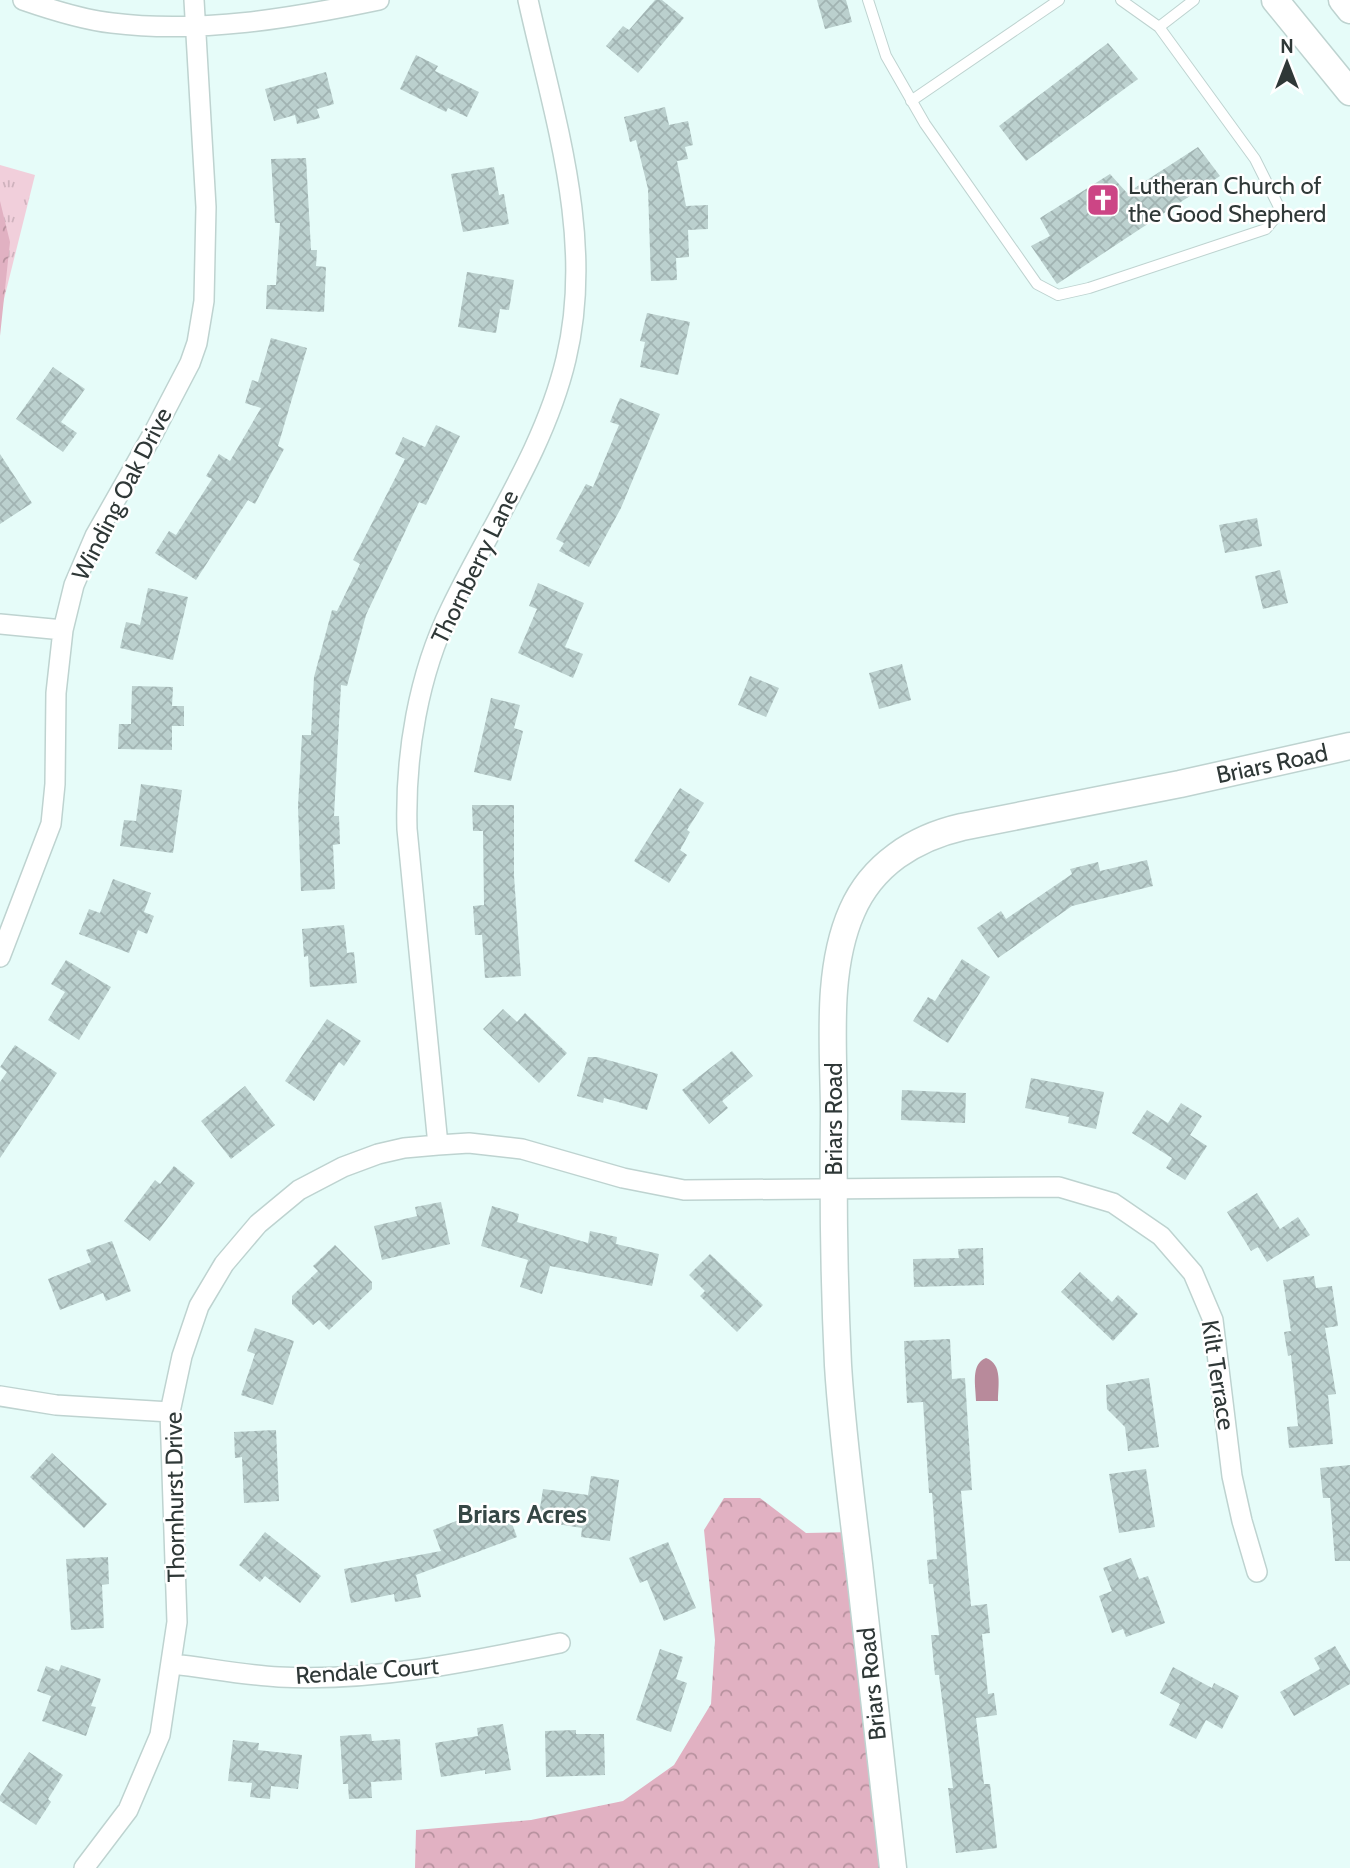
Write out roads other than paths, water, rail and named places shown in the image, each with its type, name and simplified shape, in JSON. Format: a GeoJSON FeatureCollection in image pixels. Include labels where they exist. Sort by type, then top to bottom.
{"type":"FeatureCollection","features":[{"type":"Feature","properties":{"kind":"street"},"geometry":{"type":"LineString","coordinates":[[23,0],[110,23],[196,27],[326,11],[379,0]]}},
{"type":"Feature","properties":{"kind":"street","name":"Winding Oak Drive"},"geometry":{"type":"LineString","coordinates":[[0,957],[51,824],[55,783],[56,693],[63,630],[74,585],[95,536],[154,432],[190,363],[197,343],[204,301],[206,207],[194,0]]}},
{"type":"Feature","properties":{"kind":"street","name":"Thornberry Lane"},"geometry":{"type":"LineString","coordinates":[[438,1145],[407,829],[406,795],[414,732],[428,667],[450,610],[536,444],[555,398],[567,356],[575,300],[577,250],[572,197],[528,0]]}},
{"type":"Feature","properties":{"kind":"street"},"geometry":{"type":"LineString","coordinates":[[1275,0],[1350,92]]}},
{"type":"Feature","properties":{"kind":"street"},"geometry":{"type":"LineString","coordinates":[[1342,0],[1350,10]]}},
{"type":"Feature","properties":{"kind":"street"},"geometry":{"type":"LineString","coordinates":[[0,624],[63,630]]}},
{"type":"Feature","properties":{"kind":"street","name":"Briars Road"},"geometry":{"type":"LineString","coordinates":[[893,1868],[838,1366],[834,994],[840,943],[852,910],[869,881],[894,857],[927,836],[1350,746]]}},
{"type":"Feature","properties":{"kind":"street","name":"Thornhurst Drive"},"geometry":{"type":"LineString","coordinates":[[84,1868],[128,1810],[160,1735],[173,1664],[177,1622],[170,1412],[182,1356],[199,1306],[224,1264],[258,1224],[299,1190],[343,1167],[391,1151],[469,1143],[522,1149],[623,1178],[684,1190],[834,1189]]}},
{"type":"Feature","properties":{"kind":"street","name":"Kilt Terrace"},"geometry":{"type":"LineString","coordinates":[[834,1189],[1059,1187],[1113,1203],[1161,1236],[1193,1273],[1213,1320],[1232,1476],[1257,1572]]}},
{"type":"Feature","properties":{"kind":"street"},"geometry":{"type":"LineString","coordinates":[[0,1396],[56,1405],[170,1412]]}},
{"type":"Feature","properties":{"kind":"street","name":"Rendale Court"},"geometry":{"type":"LineString","coordinates":[[173,1664],[279,1677],[372,1675],[450,1666],[560,1643]]}},
{"type":"Feature","properties":{"kind":"lane"},"geometry":{"type":"LineString","coordinates":[[868,0],[886,55],[925,124],[1037,284],[1058,295],[1089,288],[1266,229],[1281,211],[1255,159],[1158,27],[1121,0]]}},
{"type":"Feature","properties":{"kind":"lane"},"geometry":{"type":"LineString","coordinates":[[911,101],[1059,0]]}},
{"type":"Feature","properties":{"kind":"lane"},"geometry":{"type":"LineString","coordinates":[[1158,27],[1194,0]]}},
{"type":"Feature","properties":{"kind":"place","name":"Lutheran Church of the Good Shepherd"},"geometry":{"type":"Point","coordinates":[1103,200]}},
{"type":"Feature","properties":{"kind":"district","name":"Briars Acres"},"geometry":{"type":"Point","coordinates":[522,1514]}}]}
